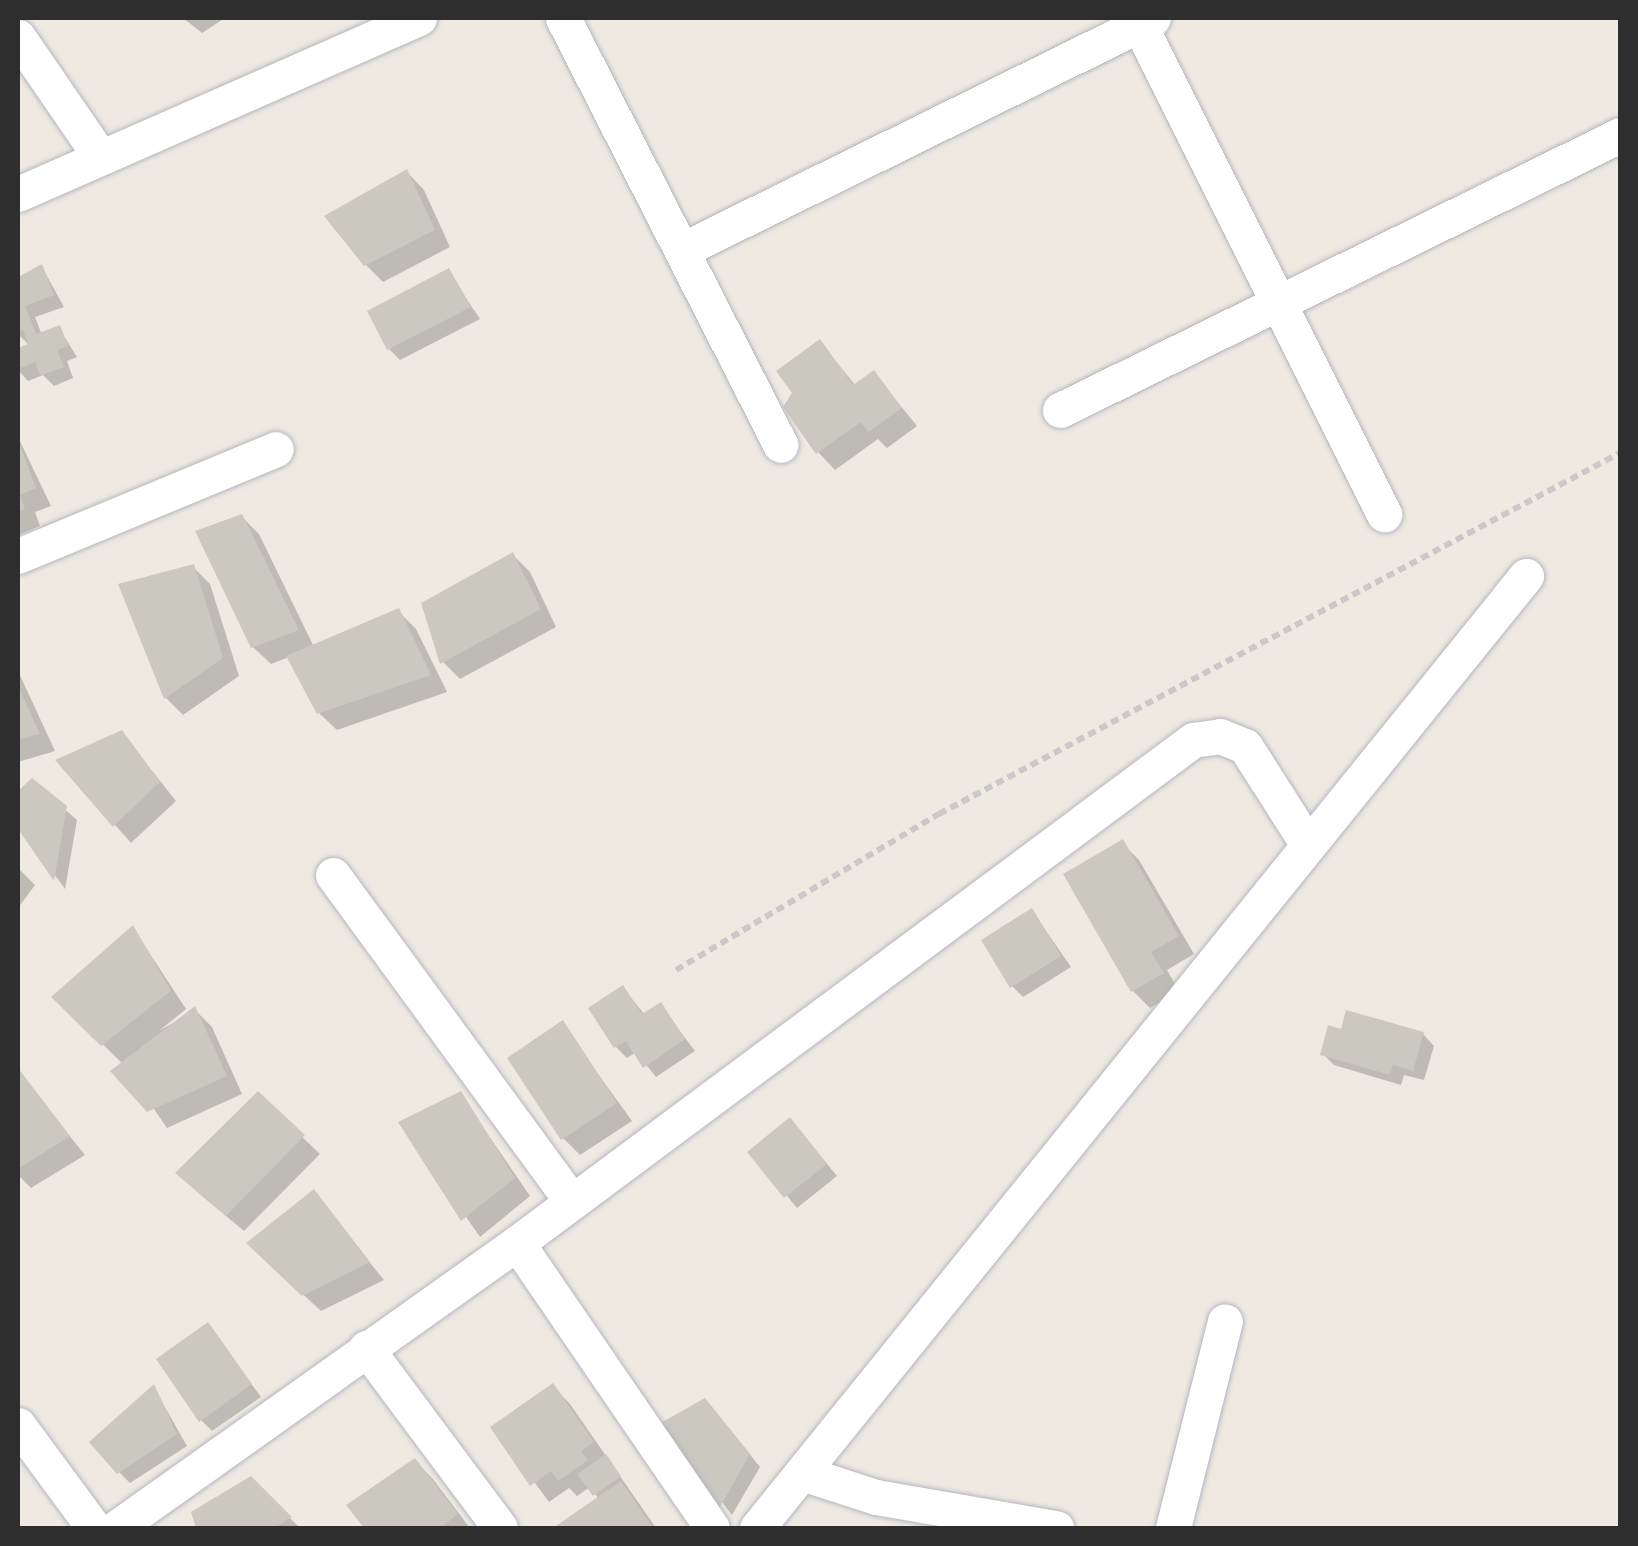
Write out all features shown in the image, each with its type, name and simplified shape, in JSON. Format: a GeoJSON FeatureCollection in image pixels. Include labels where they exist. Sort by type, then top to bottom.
{"type":"FeatureCollection","features":[{"type":"Feature","properties":{"kind":"street"},"geometry":{"type":"LineString","coordinates":[[18,194],[362,28],[418,18]]}},
{"type":"Feature","properties":{"kind":"street"},"geometry":{"type":"LineString","coordinates":[[564,18],[782,445]]}},
{"type":"Feature","properties":{"kind":"street"},"geometry":{"type":"LineString","coordinates":[[682,250],[1142,20],[1384,514]]}},
{"type":"Feature","properties":{"kind":"street"},"geometry":{"type":"LineString","coordinates":[[18,37],[98,155]]}},
{"type":"Feature","properties":{"kind":"street"},"geometry":{"type":"LineString","coordinates":[[1060,410],[1283,305],[1620,135]]}},
{"type":"Feature","properties":{"kind":"street"},"geometry":{"type":"LineString","coordinates":[[18,556],[276,449]]}},
{"type":"Feature","properties":{"kind":"street"},"geometry":{"type":"LineString","coordinates":[[756,1528],[1526,576]]}},
{"type":"Feature","properties":{"kind":"street"},"geometry":{"type":"LineString","coordinates":[[116,1528],[516,1243],[1111,795],[1193,740],[1220,736],[1245,746],[1308,845]]}},
{"type":"Feature","properties":{"kind":"street"},"geometry":{"type":"LineString","coordinates":[[333,875],[572,1202]]}},
{"type":"Feature","properties":{"kind":"street"},"geometry":{"type":"LineString","coordinates":[[516,1243],[712,1528]]}},
{"type":"Feature","properties":{"kind":"street"},"geometry":{"type":"LineString","coordinates":[[1172,1528],[1225,1320]]}},
{"type":"Feature","properties":{"kind":"street"},"geometry":{"type":"LineString","coordinates":[[366,1348],[500,1528]]}},
{"type":"Feature","properties":{"kind":"street"},"geometry":{"type":"LineString","coordinates":[[18,1425],[94,1528]]}},
{"type":"Feature","properties":{"kind":"street"},"geometry":{"type":"LineString","coordinates":[[802,1472],[876,1497],[1056,1528]]}},
{"type":"Feature","properties":{"kind":"path"},"geometry":{"type":"LineString","coordinates":[[676,970],[938,814],[1620,453]]}},
{"type":"Feature","properties":{"kind":"building"},"geometry":{"type":"Polygon","coordinates":[[[407,169],[435,230],[364,266],[324,216],[407,169]]]}},
{"type":"Feature","properties":{"kind":"building"},"geometry":{"type":"Polygon","coordinates":[[[42,264],[54,295],[25,306],[36,334],[60,325],[68,346],[57,350],[64,367],[40,376],[35,362],[18,369],[18,348],[28,344],[23,329],[18,332],[18,277],[42,264]]]}},
{"type":"Feature","properties":{"kind":"building"},"geometry":{"type":"Polygon","coordinates":[[[449,268],[471,307],[387,350],[367,311],[449,268]]]}},
{"type":"Feature","properties":{"kind":"building"},"geometry":{"type":"Polygon","coordinates":[[[820,339],[853,385],[874,370],[902,408],[868,432],[861,422],[816,454],[783,407],[792,393],[776,371],[820,339]]]}},
{"type":"Feature","properties":{"kind":"building"},"geometry":{"type":"Polygon","coordinates":[[[20,445],[36,488],[20,495],[25,509],[18,512],[20,445]]]}},
{"type":"Feature","properties":{"kind":"building"},"geometry":{"type":"Polygon","coordinates":[[[242,514],[299,630],[251,648],[195,531],[242,514]]]}},
{"type":"Feature","properties":{"kind":"building"},"geometry":{"type":"Polygon","coordinates":[[[513,552],[541,609],[440,664],[421,603],[513,552]]]}},
{"type":"Feature","properties":{"kind":"building"},"geometry":{"type":"Polygon","coordinates":[[[194,564],[223,658],[164,699],[118,584],[194,564]]]}},
{"type":"Feature","properties":{"kind":"building"},"geometry":{"type":"Polygon","coordinates":[[[399,608],[431,675],[317,714],[286,656],[399,608]]]}},
{"type":"Feature","properties":{"kind":"building"},"geometry":{"type":"Polygon","coordinates":[[[18,686],[40,734],[18,740],[18,686]]]}},
{"type":"Feature","properties":{"kind":"building"},"geometry":{"type":"Polygon","coordinates":[[[122,730],[160,782],[113,827],[55,760],[122,730]]]}},
{"type":"Feature","properties":{"kind":"building"},"geometry":{"type":"Polygon","coordinates":[[[32,778],[67,806],[54,881],[18,829],[18,791],[32,778]]]}},
{"type":"Feature","properties":{"kind":"building"},"geometry":{"type":"Polygon","coordinates":[[[1123,839],[1179,936],[1151,952],[1164,973],[1131,992],[1063,874],[1123,839]]]}},
{"type":"Feature","properties":{"kind":"building"},"geometry":{"type":"Polygon","coordinates":[[[1032,908],[1061,956],[1010,988],[981,940],[1032,908]]]}},
{"type":"Feature","properties":{"kind":"building"},"geometry":{"type":"Polygon","coordinates":[[[133,925],[171,991],[101,1046],[51,997],[133,925]]]}},
{"type":"Feature","properties":{"kind":"building"},"geometry":{"type":"Polygon","coordinates":[[[623,985],[642,1014],[661,1002],[685,1039],[643,1068],[626,1041],[614,1048],[588,1008],[623,985]]]}},
{"type":"Feature","properties":{"kind":"building"},"geometry":{"type":"Polygon","coordinates":[[[195,1006],[227,1076],[147,1112],[110,1071],[195,1006]]]}},
{"type":"Feature","properties":{"kind":"building"},"geometry":{"type":"Polygon","coordinates":[[[1346,1010],[1424,1032],[1413,1071],[1393,1065],[1390,1075],[1320,1055],[1328,1025],[1341,1029],[1346,1010]]]}},
{"type":"Feature","properties":{"kind":"building"},"geometry":{"type":"Polygon","coordinates":[[[563,1020],[617,1103],[561,1140],[507,1058],[563,1020]]]}},
{"type":"Feature","properties":{"kind":"building"},"geometry":{"type":"Polygon","coordinates":[[[18,1068],[70,1136],[18,1169],[18,1068]]]}},
{"type":"Feature","properties":{"kind":"building"},"geometry":{"type":"Polygon","coordinates":[[[258,1091],[305,1135],[226,1216],[175,1173],[258,1091]]]}},
{"type":"Feature","properties":{"kind":"building"},"geometry":{"type":"Polygon","coordinates":[[[461,1091],[515,1178],[461,1221],[398,1122],[461,1091]]]}},
{"type":"Feature","properties":{"kind":"building"},"geometry":{"type":"Polygon","coordinates":[[[790,1117],[827,1164],[784,1198],[747,1152],[790,1117]]]}},
{"type":"Feature","properties":{"kind":"building"},"geometry":{"type":"Polygon","coordinates":[[[314,1189],[370,1262],[302,1296],[246,1243],[314,1189]]]}},
{"type":"Feature","properties":{"kind":"building"},"geometry":{"type":"Polygon","coordinates":[[[208,1322],[252,1384],[199,1422],[156,1359],[208,1322]]]}},
{"type":"Feature","properties":{"kind":"building"},"geometry":{"type":"Polygon","coordinates":[[[553,1383],[594,1442],[581,1451],[588,1460],[558,1481],[551,1471],[530,1486],[490,1427],[553,1383]]]}},
{"type":"Feature","properties":{"kind":"building"},"geometry":{"type":"Polygon","coordinates":[[[154,1384],[177,1434],[117,1474],[89,1442],[154,1384]]]}},
{"type":"Feature","properties":{"kind":"building"},"geometry":{"type":"Polygon","coordinates":[[[705,1398],[750,1454],[720,1507],[659,1424],[705,1398]]]}},
{"type":"Feature","properties":{"kind":"building"},"geometry":{"type":"Polygon","coordinates":[[[606,1454],[621,1476],[593,1496],[577,1474],[606,1454]]]}},
{"type":"Feature","properties":{"kind":"building"},"geometry":{"type":"Polygon","coordinates":[[[415,1458],[458,1514],[440,1528],[364,1528],[346,1505],[415,1458]]]}},
{"type":"Feature","properties":{"kind":"building"},"geometry":{"type":"Polygon","coordinates":[[[251,1476],[292,1517],[274,1528],[196,1528],[191,1512],[251,1476]]]}},
{"type":"Feature","properties":{"kind":"building"},"geometry":{"type":"Polygon","coordinates":[[[621,1481],[653,1528],[553,1528],[621,1481]]]}}]}
